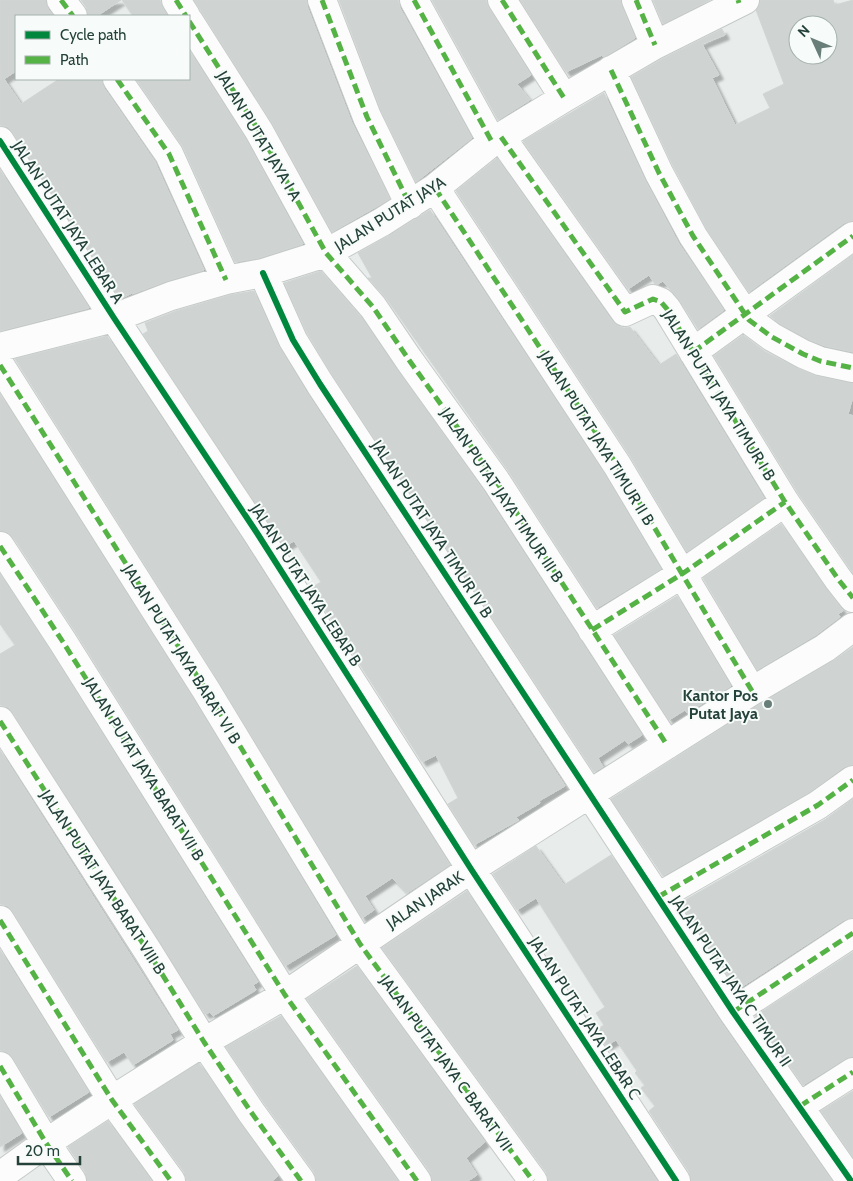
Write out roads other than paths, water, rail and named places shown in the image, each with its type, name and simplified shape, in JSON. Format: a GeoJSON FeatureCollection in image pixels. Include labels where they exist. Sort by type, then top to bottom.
{"type":"FeatureCollection","features":[{"type":"Feature","properties":{"kind":"street"},"geometry":{"type":"LineString","coordinates":[[61,0],[72,15]]}},
{"type":"Feature","properties":{"kind":"street"},"geometry":{"type":"LineString","coordinates":[[176,0],[185,15]]}},
{"type":"Feature","properties":{"kind":"street"},"geometry":{"type":"LineString","coordinates":[[322,0],[367,117],[410,205]]}},
{"type":"Feature","properties":{"kind":"street"},"geometry":{"type":"LineString","coordinates":[[414,0],[497,140]]}},
{"type":"Feature","properties":{"kind":"street"},"geometry":{"type":"LineString","coordinates":[[502,0],[564,98]]}},
{"type":"Feature","properties":{"kind":"street"},"geometry":{"type":"LineString","coordinates":[[636,0],[655,45]]}},
{"type":"Feature","properties":{"kind":"street","name":"JALAN PUTAT JAYA"},"geometry":{"type":"LineString","coordinates":[[0,347],[114,318],[171,296],[226,280],[263,273],[326,253],[410,205],[497,140],[610,70],[741,1]]}},
{"type":"Feature","properties":{"kind":"street","name":"JALAN PUTAT JAYA I A"},"geometry":{"type":"LineString","coordinates":[[190,23],[259,131],[326,253]]}},
{"type":"Feature","properties":{"kind":"street"},"geometry":{"type":"LineString","coordinates":[[610,70],[659,173],[689,228],[749,320],[772,337],[803,354],[820,361],[853,368]]}},
{"type":"Feature","properties":{"kind":"street"},"geometry":{"type":"LineString","coordinates":[[118,80],[169,154],[226,280]]}},
{"type":"Feature","properties":{"kind":"street","name":"JALAN PUTAT JAYA LEBAR A"},"geometry":{"type":"LineString","coordinates":[[0,140],[114,318]]}},
{"type":"Feature","properties":{"kind":"street","name":"JALAN PUTAT JAYA TIMUR I B"},"geometry":{"type":"LineString","coordinates":[[497,140],[624,312],[651,299],[660,301],[667,309],[785,502],[838,580],[853,598]]}},
{"type":"Feature","properties":{"kind":"street","name":"JALAN PUTAT JAYA TIMUR II B"},"geometry":{"type":"LineString","coordinates":[[435,188],[617,465],[752,692]]}},
{"type":"Feature","properties":{"kind":"street"},"geometry":{"type":"LineString","coordinates":[[693,352],[853,236]]}},
{"type":"Feature","properties":{"kind":"street","name":"JALAN PUTAT JAYA TIMUR III B"},"geometry":{"type":"LineString","coordinates":[[326,253],[373,306],[496,480],[667,745]]}},
{"type":"Feature","properties":{"kind":"street","name":"JALAN PUTAT JAYA TIMUR IV B"},"geometry":{"type":"LineString","coordinates":[[263,273],[293,340],[305,360],[590,794]]}},
{"type":"Feature","properties":{"kind":"street","name":"JALAN PUTAT JAYA LEBAR B"},"geometry":{"type":"LineString","coordinates":[[114,318],[258,532],[471,869]]}},
{"type":"Feature","properties":{"kind":"street","name":"JALAN PUTAT JAYA BARAT VI B"},"geometry":{"type":"LineString","coordinates":[[0,365],[206,690],[360,944]]}},
{"type":"Feature","properties":{"kind":"street"},"geometry":{"type":"LineString","coordinates":[[592,630],[682,574],[785,502]]}},
{"type":"Feature","properties":{"kind":"street","name":"JALAN PUTAT JAYA BARAT VII B"},"geometry":{"type":"LineString","coordinates":[[0,546],[69,650],[285,995],[417,1181]]}},
{"type":"Feature","properties":{"kind":"street","name":"JALAN JARAK"},"geometry":{"type":"LineString","coordinates":[[0,1176],[112,1100],[204,1042],[285,995],[471,869],[825,648],[853,627]]}},
{"type":"Feature","properties":{"kind":"street","name":"JALAN PUTAT JAYA BARAT VIII B"},"geometry":{"type":"LineString","coordinates":[[0,721],[204,1042],[251,1112],[301,1181]]}},
{"type":"Feature","properties":{"kind":"street"},"geometry":{"type":"LineString","coordinates":[[658,897],[818,805],[853,780]]}},
{"type":"Feature","properties":{"kind":"street","name":"JALAN PUTAT JAYA C TIMUR II"},"geometry":{"type":"LineString","coordinates":[[590,794],[733,1012],[851,1181]]}},
{"type":"Feature","properties":{"kind":"street","name":"JALAN PUTAT JAYA LEBAR C"},"geometry":{"type":"LineString","coordinates":[[471,869],[676,1181]]}},
{"type":"Feature","properties":{"kind":"street"},"geometry":{"type":"LineString","coordinates":[[0,920],[112,1100],[171,1181]]}},
{"type":"Feature","properties":{"kind":"street"},"geometry":{"type":"LineString","coordinates":[[733,1012],[853,933]]}},
{"type":"Feature","properties":{"kind":"street","name":"JALAN PUTAT JAYA C BARAT VII"},"geometry":{"type":"LineString","coordinates":[[360,944],[533,1181]]}},
{"type":"Feature","properties":{"kind":"street"},"geometry":{"type":"LineString","coordinates":[[0,1066],[46,1143],[72,1181]]}},
{"type":"Feature","properties":{"kind":"street"},"geometry":{"type":"LineString","coordinates":[[800,1106],[853,1072]]}},
{"type":"Feature","properties":{"kind":"place","name":"Kantor Pos Putat Jaya"},"geometry":{"type":"Point","coordinates":[768,704]}}]}
